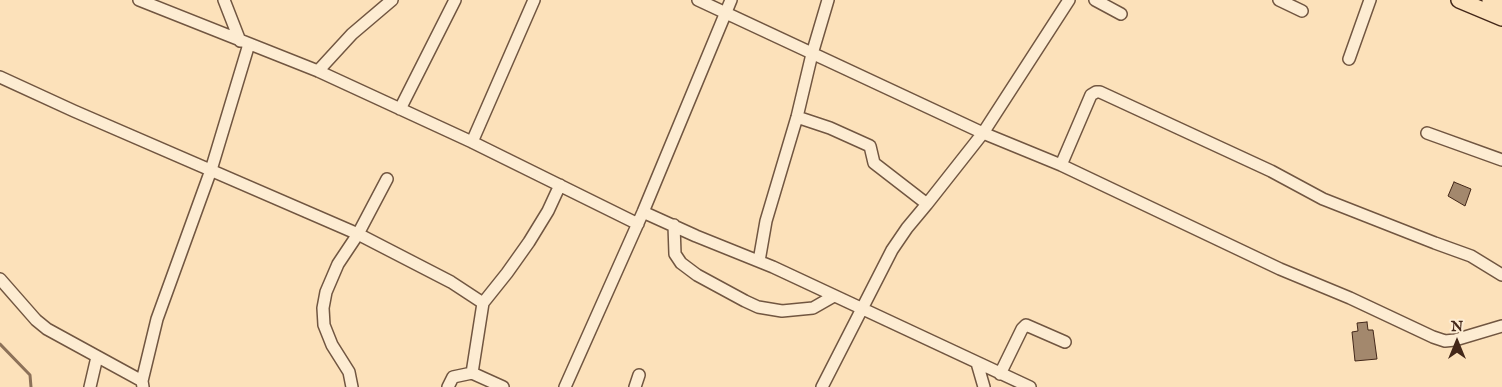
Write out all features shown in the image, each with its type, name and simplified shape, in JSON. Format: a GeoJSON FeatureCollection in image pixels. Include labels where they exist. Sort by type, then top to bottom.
{"type":"FeatureCollection","features":[{"type":"Feature","properties":{"kind":"main road"},"geometry":{"type":"LineString","coordinates":[[1459,0],[1502,18]]}},
{"type":"Feature","properties":{"kind":"main road"},"geometry":{"type":"LineString","coordinates":[[1490,0],[1502,5]]}},
{"type":"Feature","properties":{"kind":"street"},"geometry":{"type":"LineString","coordinates":[[139,0],[164,4],[245,42],[318,71],[472,142],[638,224]]}},
{"type":"Feature","properties":{"kind":"street"},"geometry":{"type":"LineString","coordinates":[[0,279],[36,320],[48,330],[143,384],[157,319],[211,170],[245,42],[224,0]]}},
{"type":"Feature","properties":{"kind":"street"},"geometry":{"type":"LineString","coordinates":[[318,71],[352,34],[392,0]]}},
{"type":"Feature","properties":{"kind":"street"},"geometry":{"type":"LineString","coordinates":[[400,109],[455,0]]}},
{"type":"Feature","properties":{"kind":"street"},"geometry":{"type":"LineString","coordinates":[[472,142],[534,0]]}},
{"type":"Feature","properties":{"kind":"street"},"geometry":{"type":"LineString","coordinates":[[698,0],[982,133],[1060,165],[1280,269],[1350,298],[1433,337],[1455,340],[1502,326]]}},
{"type":"Feature","properties":{"kind":"street"},"geometry":{"type":"LineString","coordinates":[[565,387],[638,224],[731,0]]}},
{"type":"Feature","properties":{"kind":"street"},"geometry":{"type":"LineString","coordinates":[[759,261],[766,221],[797,117],[812,54],[828,0]]}},
{"type":"Feature","properties":{"kind":"street"},"geometry":{"type":"LineString","coordinates":[[822,387],[892,250],[907,228],[982,133],[1069,0]]}},
{"type":"Feature","properties":{"kind":"street"},"geometry":{"type":"LineString","coordinates":[[1095,0],[1121,14]]}},
{"type":"Feature","properties":{"kind":"street"},"geometry":{"type":"LineString","coordinates":[[1279,0],[1302,11]]}},
{"type":"Feature","properties":{"kind":"street"},"geometry":{"type":"LineString","coordinates":[[1349,59],[1370,0]]}},
{"type":"Feature","properties":{"kind":"street"},"geometry":{"type":"LineString","coordinates":[[0,77],[358,234],[450,282],[483,303]]}},
{"type":"Feature","properties":{"kind":"street"},"geometry":{"type":"LineString","coordinates":[[1060,165],[1091,95],[1100,92],[1271,172],[1323,199],[1471,256],[1502,275]]}},
{"type":"Feature","properties":{"kind":"street"},"geometry":{"type":"LineString","coordinates":[[797,117],[830,128],[870,146],[874,163],[927,204]]}},
{"type":"Feature","properties":{"kind":"street"},"geometry":{"type":"LineString","coordinates":[[1427,133],[1502,160]]}},
{"type":"Feature","properties":{"kind":"street"},"geometry":{"type":"LineString","coordinates":[[352,387],[349,372],[332,345],[324,325],[323,308],[326,292],[338,264],[358,234],[387,179]]}},
{"type":"Feature","properties":{"kind":"street"},"geometry":{"type":"LineString","coordinates":[[472,373],[483,303],[529,242],[548,212],[560,185]]}},
{"type":"Feature","properties":{"kind":"street"},"geometry":{"type":"LineString","coordinates":[[643,212],[759,261],[1030,387]]}},
{"type":"Feature","properties":{"kind":"street"},"geometry":{"type":"LineString","coordinates":[[674,226],[675,254],[681,264],[697,275],[758,307],[782,311],[813,308],[834,296]]}},
{"type":"Feature","properties":{"kind":"street"},"geometry":{"type":"LineString","coordinates":[[1000,374],[1022,329],[1026,325],[1065,342]]}},
{"type":"Feature","properties":{"kind":"street"},"geometry":{"type":"LineString","coordinates":[[90,387],[97,357]]}},
{"type":"Feature","properties":{"kind":"street"},"geometry":{"type":"LineString","coordinates":[[977,363],[984,387]]}},
{"type":"Feature","properties":{"kind":"street"},"geometry":{"type":"LineString","coordinates":[[448,387],[454,378],[472,373],[503,387]]}},
{"type":"Feature","properties":{"kind":"street"},"geometry":{"type":"LineString","coordinates":[[635,387],[638,375]]}},
{"type":"Feature","properties":{"kind":"building"},"geometry":{"type":"Polygon","coordinates":[[[1454,182],[1471,189],[1465,206],[1448,196],[1454,182]]]}},
{"type":"Feature","properties":{"kind":"building"},"geometry":{"type":"Polygon","coordinates":[[[1367,322],[1368,330],[1373,330],[1377,359],[1355,361],[1352,332],[1358,331],[1357,323],[1367,322]]]}},
{"type":"Feature","properties":{"kind":"waterway"},"geometry":{"type":"LineString","coordinates":[[0,344],[30,375],[31,387]]}}]}
